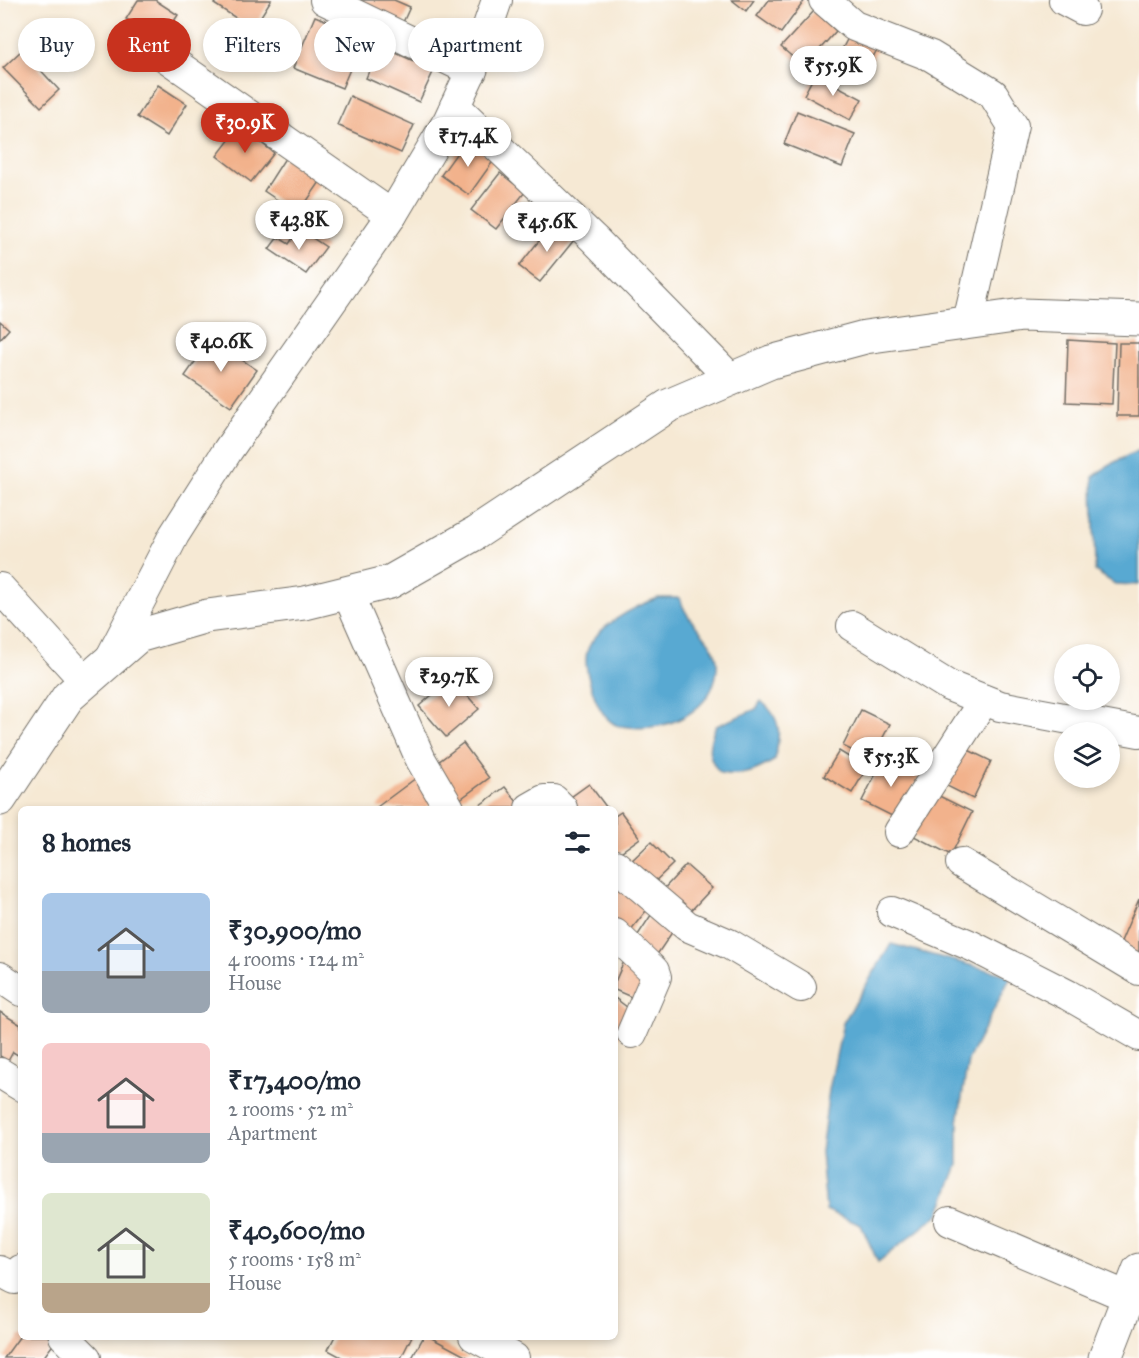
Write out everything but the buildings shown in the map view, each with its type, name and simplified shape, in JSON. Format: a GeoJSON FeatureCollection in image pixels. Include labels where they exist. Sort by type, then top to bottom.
{"type":"FeatureCollection","features":[{"type":"Feature","properties":{"kind":"main road"},"geometry":{"type":"LineString","coordinates":[[0,799],[68,697],[138,636],[207,616],[305,603],[390,582],[476,533],[668,406],[771,362],[865,338],[1022,315],[1139,319]]}},
{"type":"Feature","properties":{"kind":"main road"},"geometry":{"type":"LineString","coordinates":[[1105,1358],[1134,1283]]}},
{"type":"Feature","properties":{"kind":"street"},"geometry":{"type":"LineString","coordinates":[[325,0],[408,40]]}},
{"type":"Feature","properties":{"kind":"street"},"geometry":{"type":"LineString","coordinates":[[491,18],[497,0]]}},
{"type":"Feature","properties":{"kind":"street"},"geometry":{"type":"LineString","coordinates":[[824,0],[854,26],[931,56],[993,94],[1012,126],[968,322]]}},
{"type":"Feature","properties":{"kind":"street"},"geometry":{"type":"LineString","coordinates":[[187,72],[392,215]]}},
{"type":"Feature","properties":{"kind":"street"},"geometry":{"type":"LineString","coordinates":[[0,588],[96,673],[125,634],[174,535],[228,450],[392,215],[455,106],[472,72]]}},
{"type":"Feature","properties":{"kind":"street"},"geometry":{"type":"LineString","coordinates":[[455,106],[595,240],[731,380]]}},
{"type":"Feature","properties":{"kind":"street"},"geometry":{"type":"LineString","coordinates":[[347,592],[421,760],[448,806]]}},
{"type":"Feature","properties":{"kind":"street"},"geometry":{"type":"LineString","coordinates":[[852,626],[949,686],[984,700],[1043,716],[1139,732]]}},
{"type":"Feature","properties":{"kind":"street"},"geometry":{"type":"LineString","coordinates":[[899,832],[984,700]]}},
{"type":"Feature","properties":{"kind":"street"},"geometry":{"type":"LineString","coordinates":[[534,806],[544,800],[554,800],[560,806]]}},
{"type":"Feature","properties":{"kind":"street"},"geometry":{"type":"LineString","coordinates":[[962,863],[1139,970]]}},
{"type":"Feature","properties":{"kind":"street"},"geometry":{"type":"LineString","coordinates":[[618,868],[687,926],[729,944],[801,987]]}},
{"type":"Feature","properties":{"kind":"street"},"geometry":{"type":"LineString","coordinates":[[892,912],[972,946],[1068,995],[1139,1036]]}},
{"type":"Feature","properties":{"kind":"street"},"geometry":{"type":"LineString","coordinates":[[618,937],[654,971],[656,977],[632,1033]]}},
{"type":"Feature","properties":{"kind":"street"},"geometry":{"type":"LineString","coordinates":[[0,977],[18,989]]}},
{"type":"Feature","properties":{"kind":"street"},"geometry":{"type":"LineString","coordinates":[[0,1073],[18,1084]]}},
{"type":"Feature","properties":{"kind":"street"},"geometry":{"type":"LineString","coordinates":[[950,1221],[1134,1283]]}},
{"type":"Feature","properties":{"kind":"street"},"geometry":{"type":"LineString","coordinates":[[68,1340],[86,1358]]}},
{"type":"Feature","properties":{"kind":"street"},"geometry":{"type":"LineString","coordinates":[[481,1340],[514,1358]]}},
{"type":"Feature","properties":{"kind":"water"},"geometry":{"type":"Polygon","coordinates":[[[1139,450],[1139,585],[1115,584],[1095,571],[1093,477],[1109,465],[1139,450]]]}},
{"type":"Feature","properties":{"kind":"water"},"geometry":{"type":"Polygon","coordinates":[[[658,598],[680,598],[689,617],[708,641],[717,658],[714,683],[698,707],[673,722],[644,728],[617,726],[605,715],[591,688],[587,672],[587,652],[591,643],[607,626],[628,612],[658,598]]]}},
{"type":"Feature","properties":{"kind":"water"},"geometry":{"type":"Polygon","coordinates":[[[761,701],[773,714],[778,727],[775,760],[749,772],[720,773],[712,761],[709,750],[716,726],[756,709],[761,701]]]}},
{"type":"Feature","properties":{"kind":"water"},"geometry":{"type":"Polygon","coordinates":[[[891,944],[1011,976],[968,1060],[958,1122],[958,1165],[939,1214],[878,1262],[861,1225],[826,1210],[821,1152],[829,1090],[843,1023],[891,944]]]}}]}
